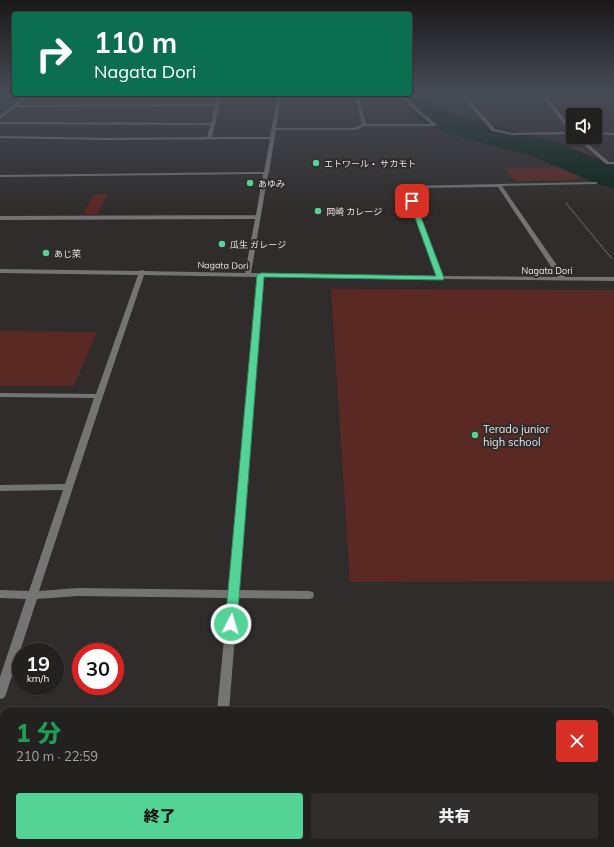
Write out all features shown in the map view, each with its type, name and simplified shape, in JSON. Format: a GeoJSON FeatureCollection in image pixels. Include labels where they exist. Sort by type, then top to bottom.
{"type":"FeatureCollection","features":[{"type":"Feature","properties":{"kind":"street"},"geometry":{"type":"LineString","coordinates":[[209,139],[210,132]]}},
{"type":"Feature","properties":{"kind":"street"},"geometry":{"type":"LineString","coordinates":[[248,274],[273,132]]}},
{"type":"Feature","properties":{"kind":"street"},"geometry":{"type":"LineString","coordinates":[[501,132],[512,134],[566,133]]}},
{"type":"Feature","properties":{"kind":"street"},"geometry":{"type":"LineString","coordinates":[[602,134],[614,134]]}},
{"type":"Feature","properties":{"kind":"street"},"geometry":{"type":"LineString","coordinates":[[0,137],[108,140],[272,138]]}},
{"type":"Feature","properties":{"kind":"street"},"geometry":{"type":"LineString","coordinates":[[585,144],[608,163],[614,163]]}},
{"type":"Feature","properties":{"kind":"street"},"geometry":{"type":"LineString","coordinates":[[0,176],[267,173]]}},
{"type":"Feature","properties":{"kind":"street"},"geometry":{"type":"LineString","coordinates":[[440,278],[407,187],[596,183]]}},
{"type":"Feature","properties":{"kind":"street"},"geometry":{"type":"LineString","coordinates":[[499,185],[563,279]]}},
{"type":"Feature","properties":{"kind":"street"},"geometry":{"type":"LineString","coordinates":[[0,218],[259,218]]}},
{"type":"Feature","properties":{"kind":"street","name":"Nagata Dori"},"geometry":{"type":"LineString","coordinates":[[0,271],[142,272],[440,278],[614,279]]}},
{"type":"Feature","properties":{"kind":"street"},"geometry":{"type":"LineString","coordinates":[[0,694],[99,396],[142,272]]}},
{"type":"Feature","properties":{"kind":"street"},"geometry":{"type":"LineString","coordinates":[[223,707],[261,275]]}},
{"type":"Feature","properties":{"kind":"street"},"geometry":{"type":"LineString","coordinates":[[0,395],[99,396]]}},
{"type":"Feature","properties":{"kind":"street"},"geometry":{"type":"LineString","coordinates":[[0,488],[69,487]]}},
{"type":"Feature","properties":{"kind":"street"},"geometry":{"type":"LineString","coordinates":[[0,594],[34,595],[78,592],[309,595]]}},
{"type":"Feature","properties":{"kind":"path"},"geometry":{"type":"LineString","coordinates":[[572,202],[565,202],[614,262]]}},
{"type":"Feature","properties":{"kind":"shaded area"},"geometry":{"type":"Polygon","coordinates":[[[557,148],[582,148],[602,163],[590,163],[557,148]]]}},
{"type":"Feature","properties":{"kind":"shaded area"},"geometry":{"type":"Polygon","coordinates":[[[579,167],[598,176],[581,176],[575,180],[515,181],[506,168],[579,167]]]}},
{"type":"Feature","properties":{"kind":"shaded area"},"geometry":{"type":"Polygon","coordinates":[[[94,194],[108,194],[97,214],[83,214],[94,194]]]}},
{"type":"Feature","properties":{"kind":"shaded area","name":"Terado junior high school"},"geometry":{"type":"Polygon","coordinates":[[[331,289],[614,290],[614,581],[350,582],[331,289]]]}},
{"type":"Feature","properties":{"kind":"shaded area"},"geometry":{"type":"Polygon","coordinates":[[[0,331],[97,332],[74,386],[0,386],[0,331]]]}},
{"type":"Feature","properties":{"kind":"waterway"},"geometry":{"type":"LineString","coordinates":[[478,132],[544,149],[614,177]]}},
{"type":"Feature","properties":{"kind":"place","name":"エトワール・ サカモト"},"geometry":{"type":"Point","coordinates":[316,163]}},
{"type":"Feature","properties":{"kind":"place","name":"あゆみ"},"geometry":{"type":"Point","coordinates":[250,183]}},
{"type":"Feature","properties":{"kind":"place","name":"岡崎 カレージ"},"geometry":{"type":"Point","coordinates":[318,211]}},
{"type":"Feature","properties":{"kind":"place","name":"瓜生 ガレージ"},"geometry":{"type":"Point","coordinates":[222,244]}},
{"type":"Feature","properties":{"kind":"place","name":"あじ菜"},"geometry":{"type":"Point","coordinates":[46,253]}},
{"type":"Feature","properties":{"kind":"place","name":"Terado junior high school"},"geometry":{"type":"Point","coordinates":[475,435]}},
{"type":"Feature","properties":{"kind":"route"},"geometry":{"type":"LineString","coordinates":[[231,624],[261,275],[440,278],[412,201]]}}]}
